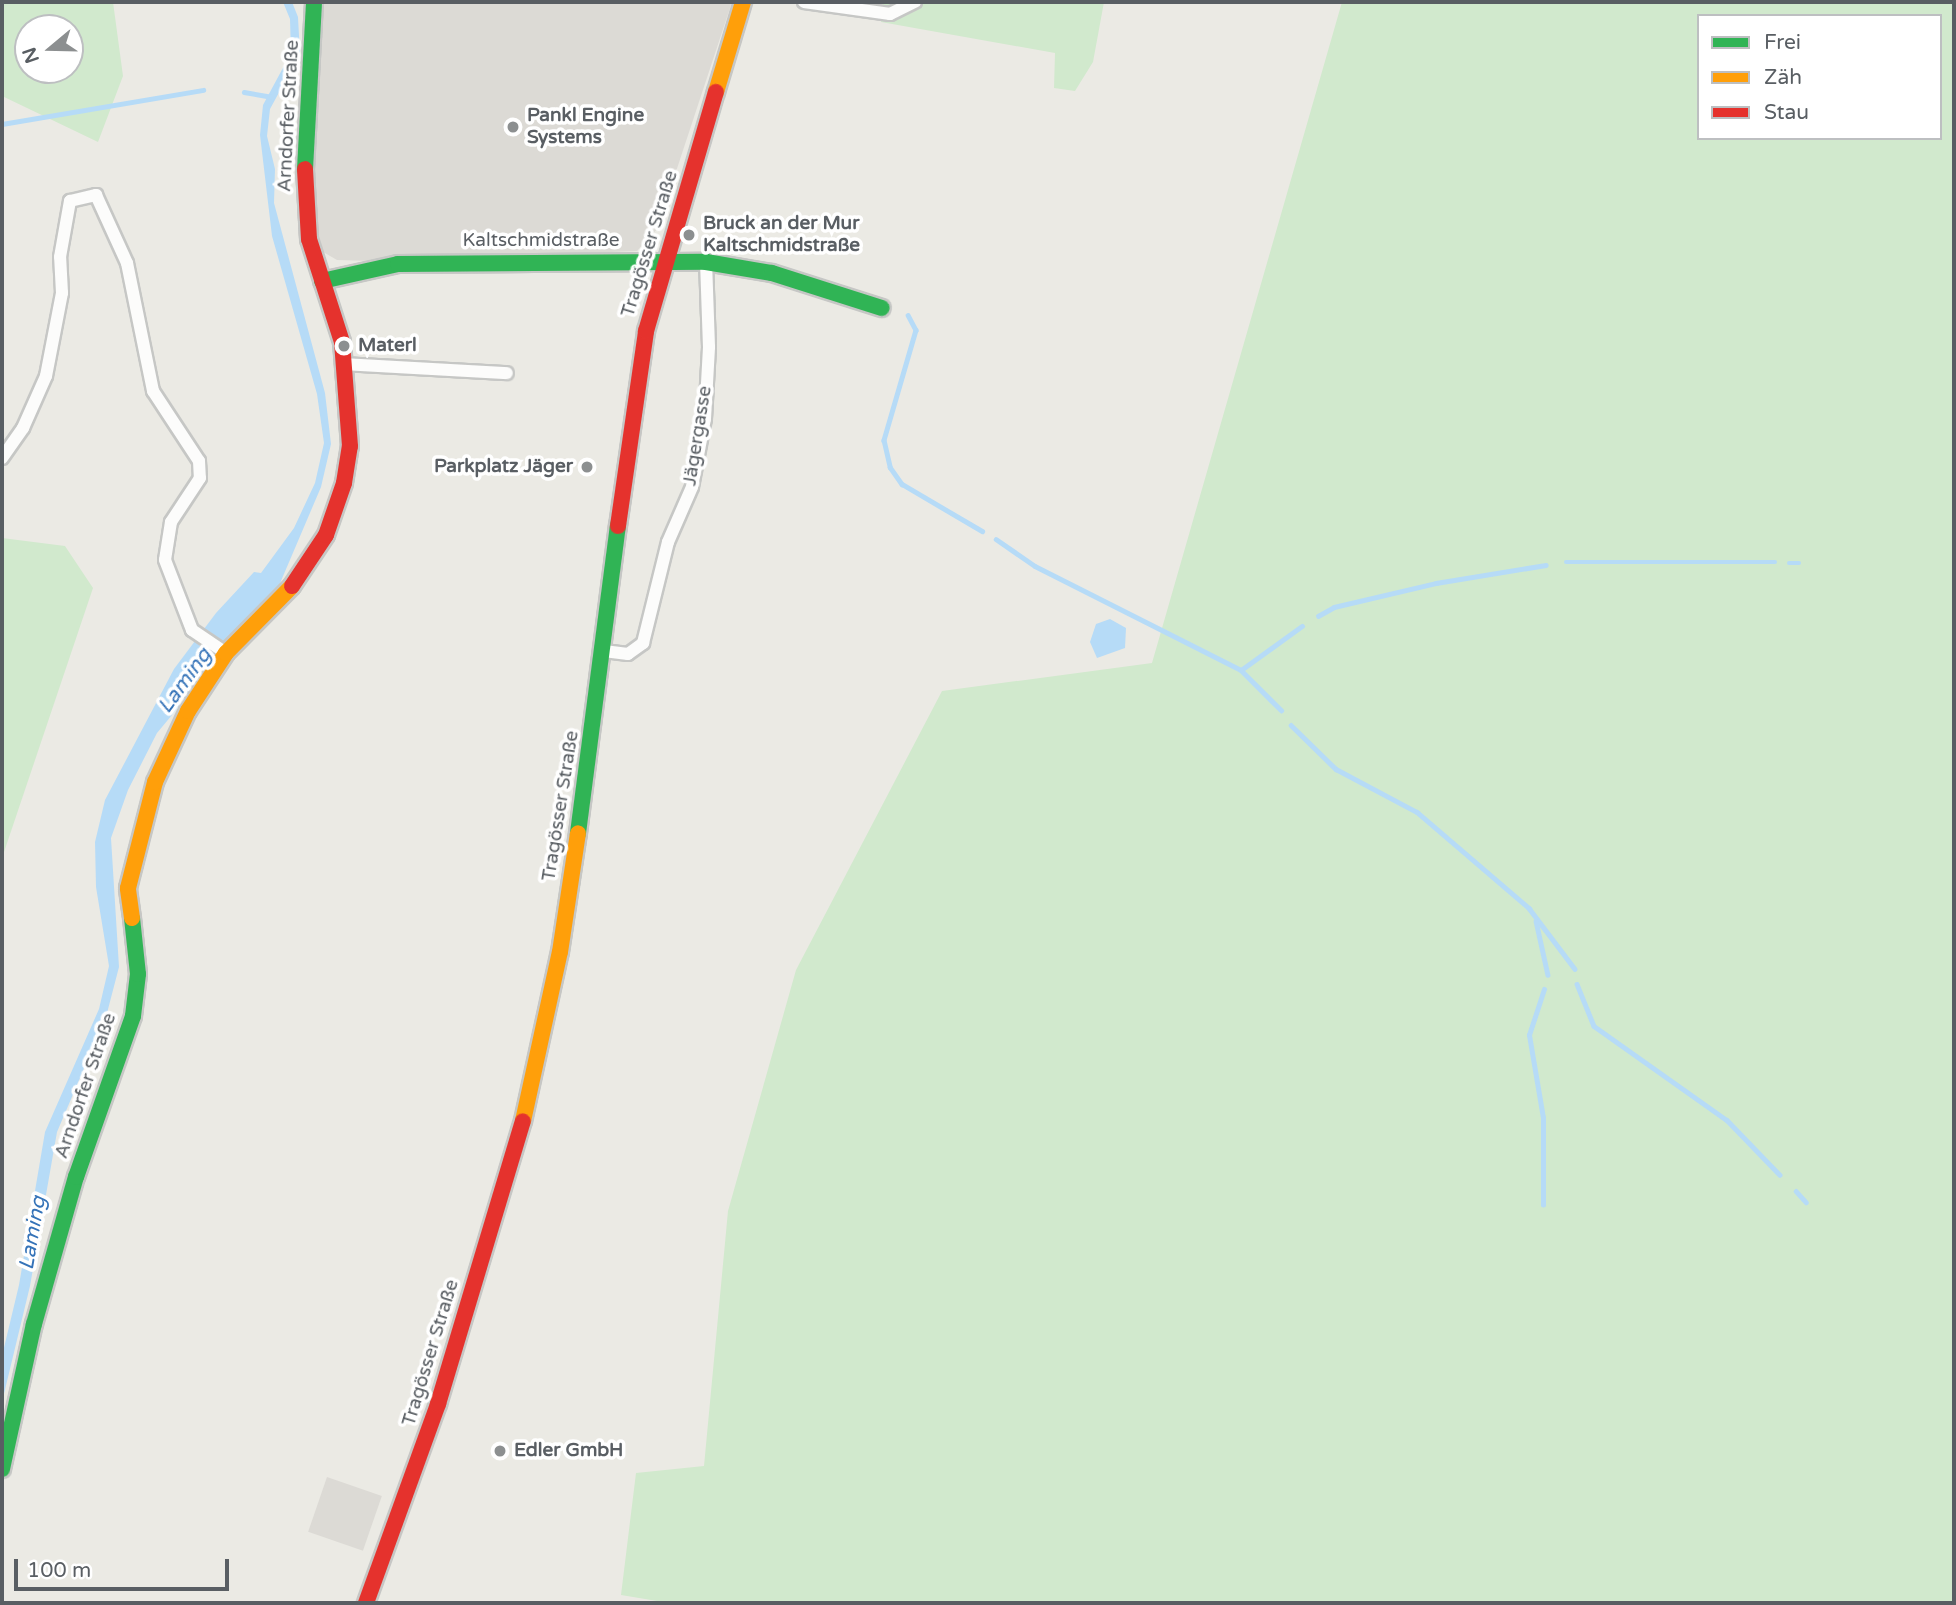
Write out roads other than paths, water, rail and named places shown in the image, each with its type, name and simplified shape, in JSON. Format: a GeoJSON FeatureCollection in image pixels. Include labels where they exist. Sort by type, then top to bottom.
{"type":"FeatureCollection","features":[{"type":"Feature","properties":{"kind":"street","name":"Arndorfer Straße"},"geometry":{"type":"LineString","coordinates":[[2,1469],[34,1324],[76,1177],[133,1016],[138,974],[128,888],[138,838],[155,782],[188,711],[226,653],[299,578],[326,535],[344,483],[350,446],[342,342],[309,239],[304,187],[314,2]]}},
{"type":"Feature","properties":{"kind":"street","name":"Tragösser Straße"},"geometry":{"type":"LineString","coordinates":[[366,1603],[438,1405],[519,1138],[560,951],[604,651],[646,331],[743,2]]}},
{"type":"Feature","properties":{"kind":"street"},"geometry":{"type":"LineString","coordinates":[[804,2],[854,12],[890,14],[915,2]]}},
{"type":"Feature","properties":{"kind":"street"},"geometry":{"type":"LineString","coordinates":[[2,458],[23,428],[47,376],[62,293],[61,246],[70,201],[96,195],[127,263],[153,391],[199,461],[200,478],[171,522],[166,560],[192,630],[226,653]]}},
{"type":"Feature","properties":{"kind":"street","name":"Kaltschmidstraße"},"geometry":{"type":"LineString","coordinates":[[322,281],[398,264],[706,262],[772,273],[882,308]]}},
{"type":"Feature","properties":{"kind":"street","name":"Jägergasse"},"geometry":{"type":"LineString","coordinates":[[604,651],[628,654],[643,643],[668,542],[692,487],[708,371],[706,262]]}},
{"type":"Feature","properties":{"kind":"street"},"geometry":{"type":"LineString","coordinates":[[344,364],[507,373]]}},
{"type":"Feature","properties":{"kind":"water","name":"Laming"},"geometry":{"type":"Polygon","coordinates":[[[283,2],[292,2],[298,17],[300,54],[270,109],[267,136],[275,169],[274,203],[325,393],[331,444],[321,487],[278,588],[157,733],[128,790],[111,838],[119,967],[106,1017],[57,1132],[30,1286],[2,1402],[2,1356],[19,1285],[45,1132],[99,1009],[109,966],[96,887],[95,842],[105,800],[174,669],[216,613],[254,572],[261,573],[294,528],[315,483],[324,443],[317,394],[272,236],[260,135],[263,105],[291,53],[290,19],[283,2]]]}},
{"type":"Feature","properties":{"kind":"water"},"geometry":{"type":"Polygon","coordinates":[[[1110,619],[1126,628],[1125,648],[1097,658],[1090,642],[1096,624],[1110,619]]]}},
{"type":"Feature","properties":{"kind":"waterway"},"geometry":{"type":"LineString","coordinates":[[2,124],[203,90]]}},
{"type":"Feature","properties":{"kind":"waterway"},"geometry":{"type":"LineString","coordinates":[[244,92],[271,97]]}},
{"type":"Feature","properties":{"kind":"waterway"},"geometry":{"type":"LineString","coordinates":[[908,315],[916,330],[884,440],[890,467],[902,484],[982,531]]}},
{"type":"Feature","properties":{"kind":"waterway"},"geometry":{"type":"LineString","coordinates":[[996,539],[1035,566],[1241,670],[1281,710]]}},
{"type":"Feature","properties":{"kind":"waterway"},"geometry":{"type":"LineString","coordinates":[[1566,562],[1775,562]]}},
{"type":"Feature","properties":{"kind":"waterway"},"geometry":{"type":"LineString","coordinates":[[1789,563],[1799,563]]}},
{"type":"Feature","properties":{"kind":"waterway"},"geometry":{"type":"LineString","coordinates":[[1318,616],[1334,607],[1436,583],[1546,565]]}},
{"type":"Feature","properties":{"kind":"waterway"},"geometry":{"type":"LineString","coordinates":[[1241,670],[1302,626]]}},
{"type":"Feature","properties":{"kind":"waterway"},"geometry":{"type":"LineString","coordinates":[[1291,725],[1336,769],[1417,812],[1529,908],[1575,969]]}},
{"type":"Feature","properties":{"kind":"waterway"},"geometry":{"type":"LineString","coordinates":[[1536,921],[1548,975]]}},
{"type":"Feature","properties":{"kind":"waterway"},"geometry":{"type":"LineString","coordinates":[[1577,984],[1594,1026],[1727,1120],[1780,1175]]}},
{"type":"Feature","properties":{"kind":"waterway"},"geometry":{"type":"LineString","coordinates":[[1543,1205],[1543,1118],[1529,1035],[1544,989]]}},
{"type":"Feature","properties":{"kind":"waterway"},"geometry":{"type":"LineString","coordinates":[[1796,1191],[1806,1202]]}},
{"type":"Feature","properties":{"kind":"place","name":"Pankl Engine Systems"},"geometry":{"type":"Point","coordinates":[513,127]}},
{"type":"Feature","properties":{"kind":"place","name":"Bruck an der Mur Kaltschmidstraße"},"geometry":{"type":"Point","coordinates":[689,235]}},
{"type":"Feature","properties":{"kind":"place","name":"Materl"},"geometry":{"type":"Point","coordinates":[344,346]}},
{"type":"Feature","properties":{"kind":"place","name":"Parkplatz Jäger"},"geometry":{"type":"Point","coordinates":[587,467]}},
{"type":"Feature","properties":{"kind":"place","name":"Edler GmbH"},"geometry":{"type":"Point","coordinates":[500,1451]}}]}
